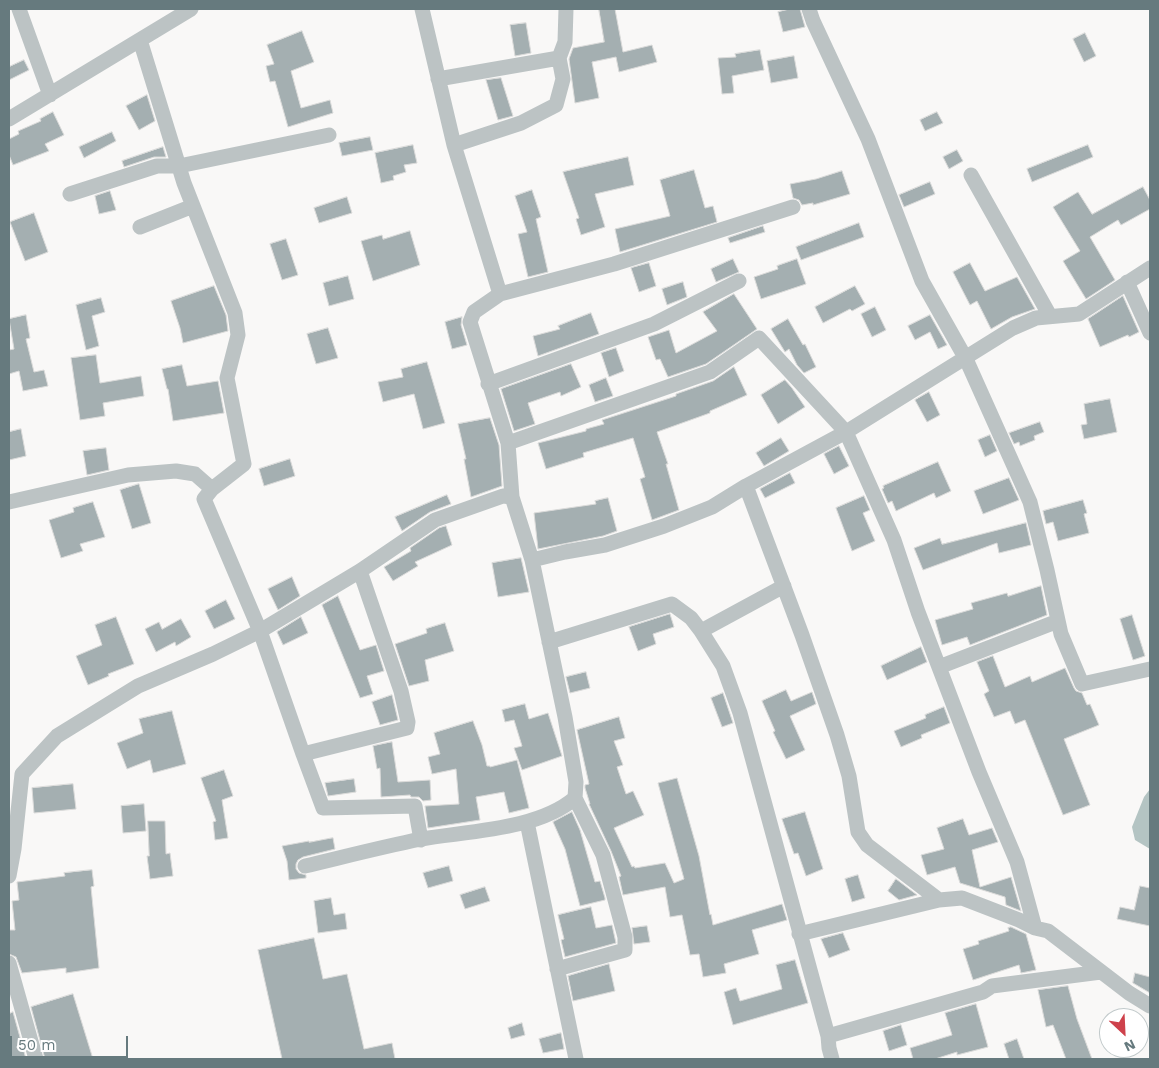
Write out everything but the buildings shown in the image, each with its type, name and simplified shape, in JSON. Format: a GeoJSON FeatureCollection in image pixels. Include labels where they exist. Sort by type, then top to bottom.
{"type":"FeatureCollection","features":[{"type":"Feature","properties":{"kind":"street"},"geometry":{"type":"LineString","coordinates":[[9,120],[191,9]]}},
{"type":"Feature","properties":{"kind":"street"},"geometry":{"type":"LineString","coordinates":[[422,9],[454,145],[500,294]]}},
{"type":"Feature","properties":{"kind":"street"},"geometry":{"type":"LineString","coordinates":[[454,145],[521,123],[556,105],[563,79],[560,58],[565,42],[566,9]]}},
{"type":"Feature","properties":{"kind":"street"},"geometry":{"type":"LineString","coordinates":[[808,9],[868,139],[922,281],[966,359],[1030,502],[1061,634],[1082,684],[1150,669]]}},
{"type":"Feature","properties":{"kind":"street"},"geometry":{"type":"LineString","coordinates":[[16,11],[50,94]]}},
{"type":"Feature","properties":{"kind":"street"},"geometry":{"type":"LineString","coordinates":[[140,40],[179,166],[235,313],[238,335],[227,378],[244,464],[212,489],[204,500],[260,631],[323,808],[415,806],[420,840]]}},
{"type":"Feature","properties":{"kind":"street"},"geometry":{"type":"LineString","coordinates":[[438,79],[560,58]]}},
{"type":"Feature","properties":{"kind":"street"},"geometry":{"type":"LineString","coordinates":[[70,194],[157,166],[179,166],[330,135]]}},
{"type":"Feature","properties":{"kind":"street"},"geometry":{"type":"LineString","coordinates":[[971,175],[1050,316]]}},
{"type":"Feature","properties":{"kind":"street"},"geometry":{"type":"LineString","coordinates":[[140,227],[193,206]]}},
{"type":"Feature","properties":{"kind":"street"},"geometry":{"type":"LineString","coordinates":[[557,969],[625,950],[625,937],[603,855],[575,798],[576,782],[565,717],[532,560],[512,497],[508,443],[470,322],[474,312],[500,294],[614,264],[793,207]]}},
{"type":"Feature","properties":{"kind":"street"},"geometry":{"type":"LineString","coordinates":[[532,560],[604,545],[664,526],[712,507],[746,486],[846,432],[1013,328],[1036,318],[1079,314],[1150,268]]}},
{"type":"Feature","properties":{"kind":"street"},"geometry":{"type":"LineString","coordinates":[[488,384],[654,324],[739,281]]}},
{"type":"Feature","properties":{"kind":"street"},"geometry":{"type":"LineString","coordinates":[[1127,282],[1150,333]]}},
{"type":"Feature","properties":{"kind":"street"},"geometry":{"type":"LineString","coordinates":[[508,443],[710,372],[758,338],[846,432],[894,540],[918,612],[979,772],[1017,862],[1035,928]]}},
{"type":"Feature","properties":{"kind":"street"},"geometry":{"type":"LineString","coordinates":[[9,502],[128,476],[176,471],[195,474],[212,489]]}},
{"type":"Feature","properties":{"kind":"street"},"geometry":{"type":"LineString","coordinates":[[746,486],[837,735],[849,776],[858,832],[867,846],[939,900]]}},
{"type":"Feature","properties":{"kind":"street"},"geometry":{"type":"LineString","coordinates":[[9,876],[14,849],[22,774],[57,736],[138,686],[213,654],[260,631],[360,571],[436,520],[503,496],[512,497]]}},
{"type":"Feature","properties":{"kind":"street"},"geometry":{"type":"LineString","coordinates":[[303,754],[407,728],[408,722],[401,692],[360,571]]}},
{"type":"Feature","properties":{"kind":"street"},"geometry":{"type":"LineString","coordinates":[[701,630],[784,586]]}},
{"type":"Feature","properties":{"kind":"street"},"geometry":{"type":"LineString","coordinates":[[549,642],[646,614],[672,604],[691,618],[701,630],[723,666],[740,713],[828,1036],[828,1048],[832,1059]]}},
{"type":"Feature","properties":{"kind":"street"},"geometry":{"type":"LineString","coordinates":[[939,667],[1058,622]]}},
{"type":"Feature","properties":{"kind":"street"},"geometry":{"type":"LineString","coordinates":[[305,866],[420,840],[527,822],[567,806],[575,798]]}},
{"type":"Feature","properties":{"kind":"street"},"geometry":{"type":"LineString","coordinates":[[527,822],[576,1059]]}},
{"type":"Feature","properties":{"kind":"street"},"geometry":{"type":"LineString","coordinates":[[799,934],[939,900],[962,898],[1035,928],[1048,931],[1129,993],[1150,1006]]}},
{"type":"Feature","properties":{"kind":"street"},"geometry":{"type":"LineString","coordinates":[[9,963],[36,1059]]}},
{"type":"Feature","properties":{"kind":"street"},"geometry":{"type":"LineString","coordinates":[[828,1036],[984,992],[992,986],[1101,972]]}},
{"type":"Feature","properties":{"kind":"shaded area"},"geometry":{"type":"Polygon","coordinates":[[[1150,789],[1150,849],[1135,840],[1132,827],[1144,797],[1150,789]]]}}]}
